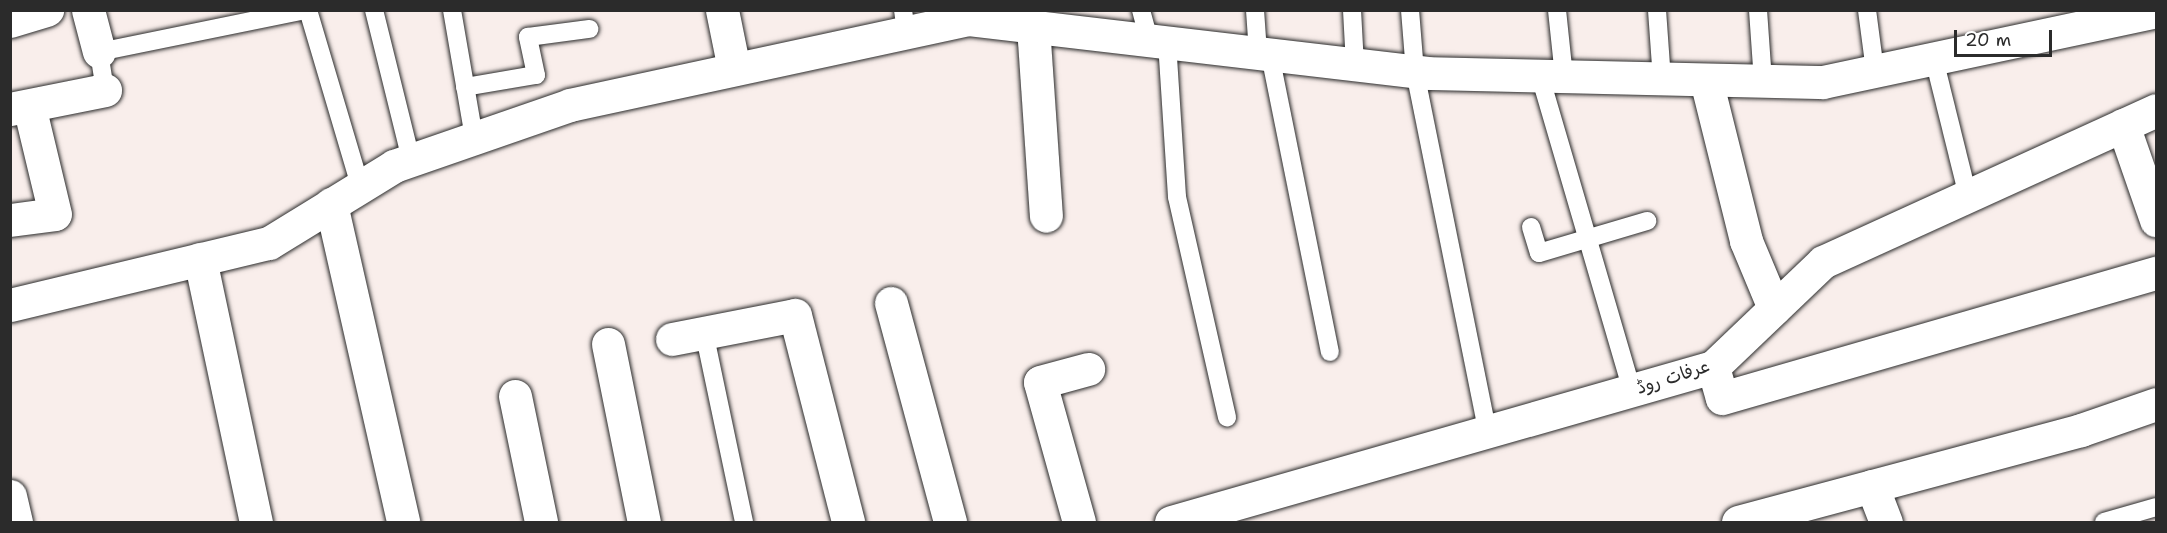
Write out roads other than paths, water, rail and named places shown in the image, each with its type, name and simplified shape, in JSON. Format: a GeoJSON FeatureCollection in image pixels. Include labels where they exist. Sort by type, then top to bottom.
{"type":"FeatureCollection","features":[{"type":"Feature","properties":{"kind":"street"},"geometry":{"type":"LineString","coordinates":[[10,21],[47,10]]}},
{"type":"Feature","properties":{"kind":"street"},"geometry":{"type":"LineString","coordinates":[[88,10],[99,52]]}},
{"type":"Feature","properties":{"kind":"street"},"geometry":{"type":"LineString","coordinates":[[722,10],[734,69]]}},
{"type":"Feature","properties":{"kind":"street"},"geometry":{"type":"LineString","coordinates":[[10,305],[269,243],[360,186],[411,160],[570,105],[734,69],[905,21],[968,18],[1020,20],[1152,31],[1264,54],[1415,72],[1823,82],[2157,11]]}},
{"type":"Feature","properties":{"kind":"street"},"geometry":{"type":"LineString","coordinates":[[1020,20],[1046,216]]}},
{"type":"Feature","properties":{"kind":"street"},"geometry":{"type":"LineString","coordinates":[[1706,80],[1746,241],[1774,308]]}},
{"type":"Feature","properties":{"kind":"street"},"geometry":{"type":"LineString","coordinates":[[10,220],[55,214],[20,107],[105,90]]}},
{"type":"Feature","properties":{"kind":"street","name":"عرفات روڈ"},"geometry":{"type":"LineString","coordinates":[[1172,522],[1713,367],[1823,262],[2157,110]]}},
{"type":"Feature","properties":{"kind":"street"},"geometry":{"type":"LineString","coordinates":[[2123,125],[2157,220]]}},
{"type":"Feature","properties":{"kind":"street"},"geometry":{"type":"LineString","coordinates":[[331,204],[403,522]]}},
{"type":"Feature","properties":{"kind":"street"},"geometry":{"type":"LineString","coordinates":[[200,259],[256,522]]}},
{"type":"Feature","properties":{"kind":"street"},"geometry":{"type":"LineString","coordinates":[[1713,367],[1722,398],[2157,273]]}},
{"type":"Feature","properties":{"kind":"street"},"geometry":{"type":"LineString","coordinates":[[891,303],[950,522]]}},
{"type":"Feature","properties":{"kind":"street"},"geometry":{"type":"LineString","coordinates":[[672,339],[795,315],[848,522]]}},
{"type":"Feature","properties":{"kind":"street"},"geometry":{"type":"LineString","coordinates":[[608,344],[644,522]]}},
{"type":"Feature","properties":{"kind":"street"},"geometry":{"type":"LineString","coordinates":[[1079,522],[1040,382],[1088,369]]}},
{"type":"Feature","properties":{"kind":"street"},"geometry":{"type":"LineString","coordinates":[[515,396],[541,522]]}},
{"type":"Feature","properties":{"kind":"street"},"geometry":{"type":"LineString","coordinates":[[1738,522],[2157,404]]}},
{"type":"Feature","properties":{"kind":"street"},"geometry":{"type":"LineString","coordinates":[[1872,486],[1886,522]]}},
{"type":"Feature","properties":{"kind":"street"},"geometry":{"type":"LineString","coordinates":[[10,496],[16,522]]}},
{"type":"Feature","properties":{"kind":"lane"},"geometry":{"type":"LineString","coordinates":[[105,90],[99,52],[307,10],[360,186]]}},
{"type":"Feature","properties":{"kind":"lane"},"geometry":{"type":"LineString","coordinates":[[374,10],[411,160]]}},
{"type":"Feature","properties":{"kind":"lane"},"geometry":{"type":"LineString","coordinates":[[452,10],[474,138]]}},
{"type":"Feature","properties":{"kind":"lane"},"geometry":{"type":"LineString","coordinates":[[1255,10],[1330,352]]}},
{"type":"Feature","properties":{"kind":"lane"},"geometry":{"type":"LineString","coordinates":[[1352,10],[1356,65]]}},
{"type":"Feature","properties":{"kind":"lane"},"geometry":{"type":"LineString","coordinates":[[1410,10],[1415,72],[1488,433]]}},
{"type":"Feature","properties":{"kind":"lane"},"geometry":{"type":"LineString","coordinates":[[1557,10],[1552,76],[1587,239],[1632,391]]}},
{"type":"Feature","properties":{"kind":"lane"},"geometry":{"type":"LineString","coordinates":[[1657,10],[1662,79]]}},
{"type":"Feature","properties":{"kind":"lane"},"geometry":{"type":"LineString","coordinates":[[1758,10],[1763,81]]}},
{"type":"Feature","properties":{"kind":"lane"},"geometry":{"type":"LineString","coordinates":[[1867,10],[1875,71]]}},
{"type":"Feature","properties":{"kind":"lane"},"geometry":{"type":"LineString","coordinates":[[465,87],[536,75],[528,37],[589,29]]}},
{"type":"Feature","properties":{"kind":"lane"},"geometry":{"type":"LineString","coordinates":[[1152,31],[1176,197],[1227,417]]}},
{"type":"Feature","properties":{"kind":"lane"},"geometry":{"type":"LineString","coordinates":[[1934,59],[1968,196]]}},
{"type":"Feature","properties":{"kind":"lane"},"geometry":{"type":"LineString","coordinates":[[1531,227],[1539,253],[1647,220]]}},
{"type":"Feature","properties":{"kind":"lane"},"geometry":{"type":"LineString","coordinates":[[704,332],[744,522]]}},
{"type":"Feature","properties":{"kind":"lane"},"geometry":{"type":"LineString","coordinates":[[2104,522],[2157,507]]}}]}
